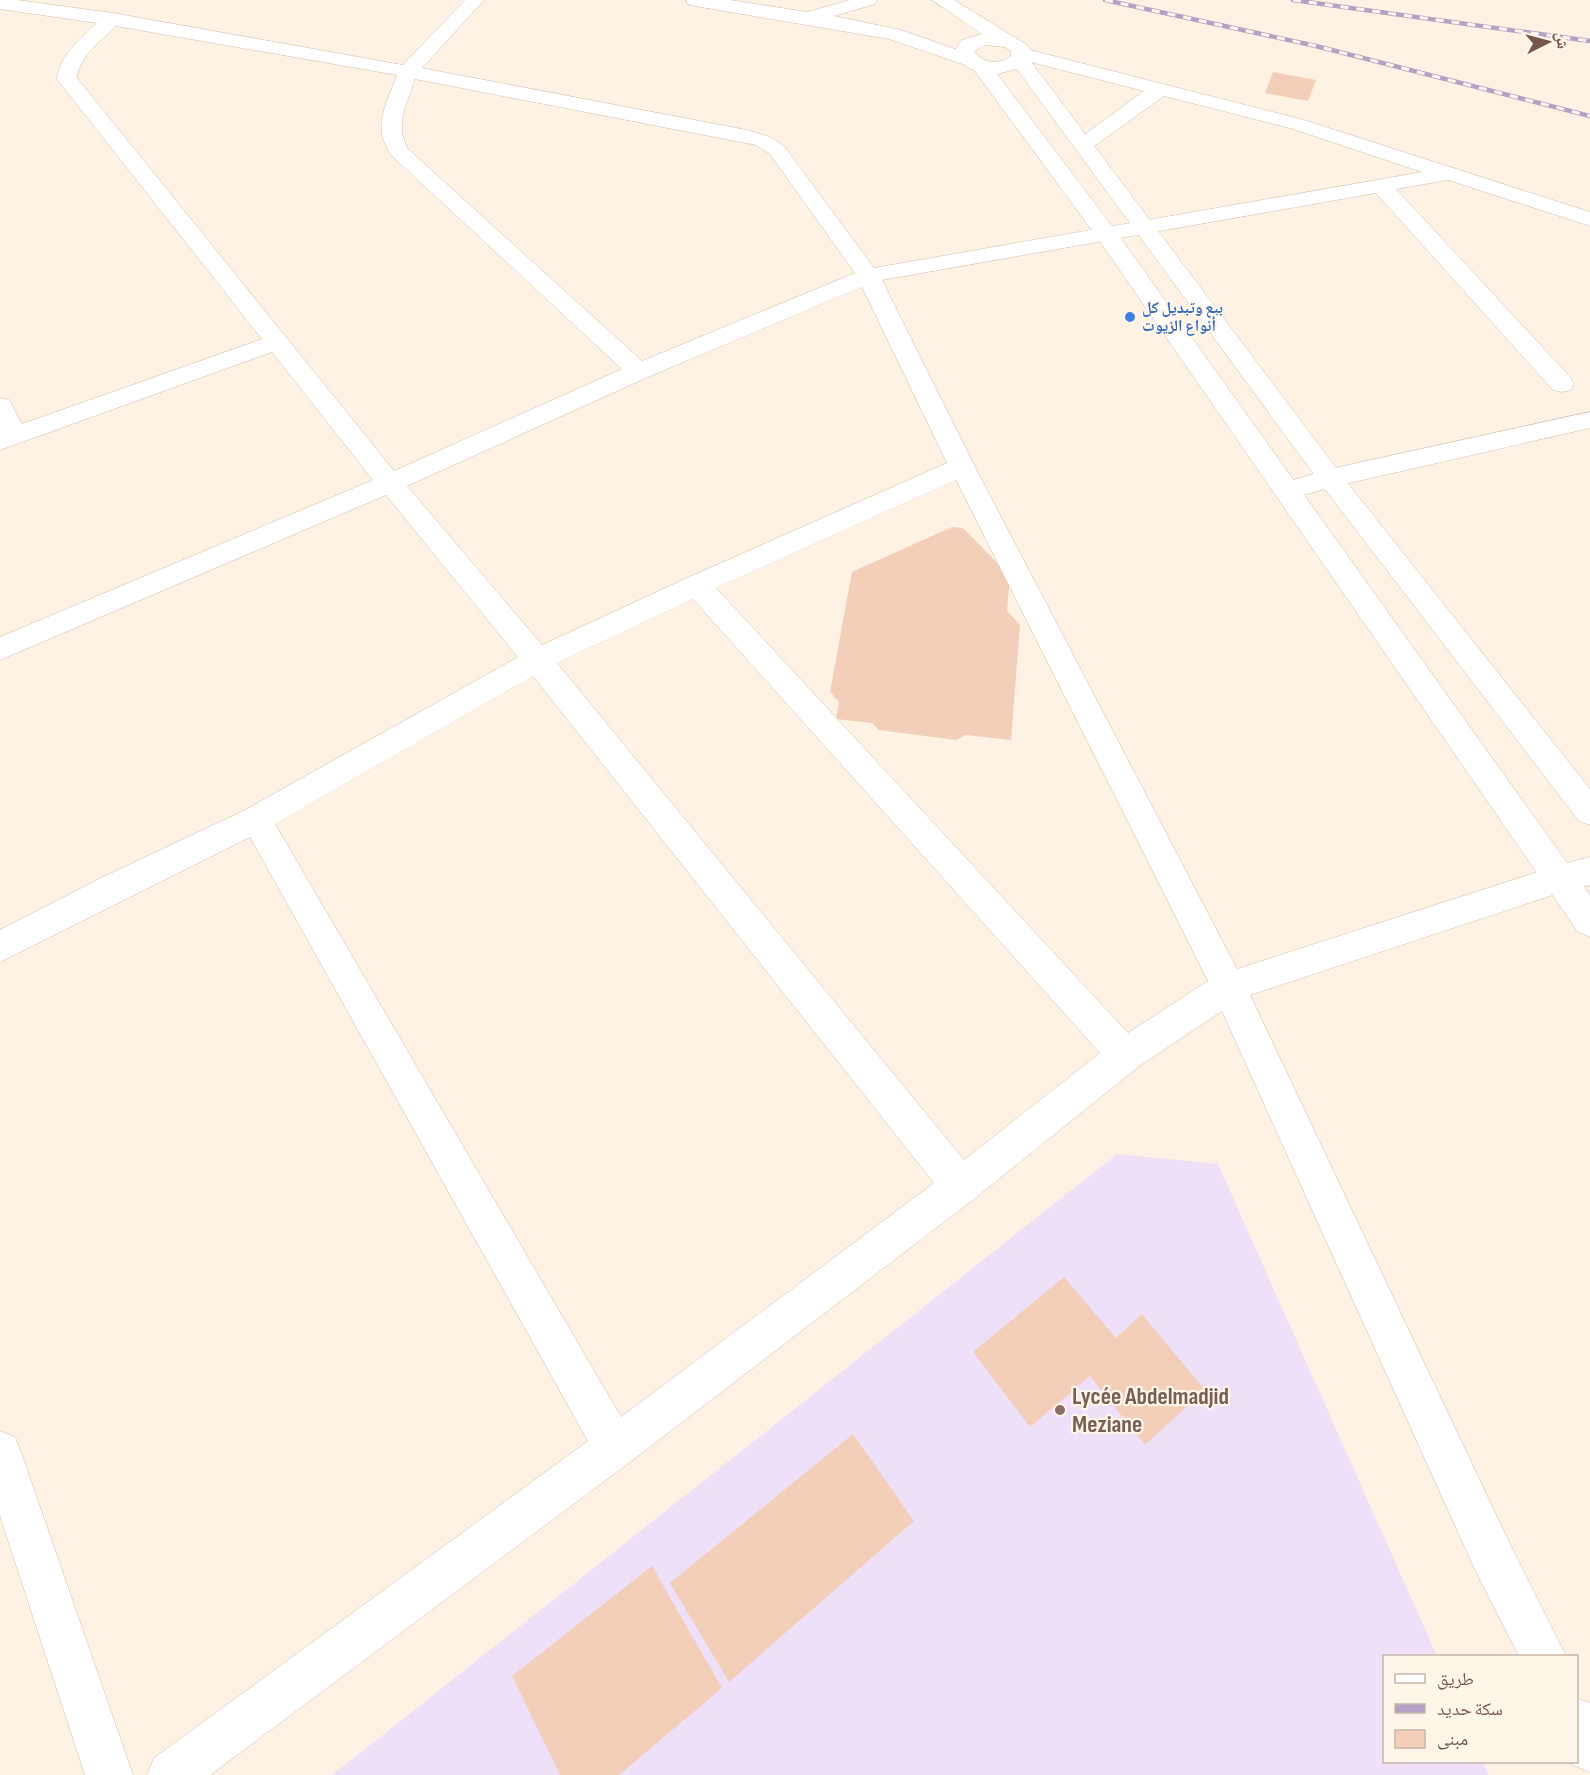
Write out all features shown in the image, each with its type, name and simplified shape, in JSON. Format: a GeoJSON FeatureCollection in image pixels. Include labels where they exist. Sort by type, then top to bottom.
{"type":"FeatureCollection","features":[{"type":"Feature","properties":{"kind":"street"},"geometry":{"type":"LineString","coordinates":[[475,0],[408,71],[390,125],[392,138],[399,152],[639,371]]}},
{"type":"Feature","properties":{"kind":"street"},"geometry":{"type":"LineString","coordinates":[[694,0],[835,22],[894,34],[974,52],[1008,66],[1016,52]]}},
{"type":"Feature","properties":{"kind":"street"},"geometry":{"type":"LineString","coordinates":[[799,16],[842,9],[868,0]]}},
{"type":"Feature","properties":{"kind":"street"},"geometry":{"type":"LineString","coordinates":[[944,2],[1016,52],[1144,229],[1330,478],[1590,812]]}},
{"type":"Feature","properties":{"kind":"street"},"geometry":{"type":"LineString","coordinates":[[944,2],[974,52],[1107,235],[1287,491],[1574,875],[1590,922]]}},
{"type":"Feature","properties":{"kind":"street"},"geometry":{"type":"LineString","coordinates":[[0,3],[113,19],[408,71],[747,136],[763,141],[777,150],[868,276],[962,467],[1228,987],[1488,1547],[1542,1655]]}},
{"type":"Feature","properties":{"kind":"street"},"geometry":{"type":"LineString","coordinates":[[113,19],[73,59],[66,70],[66,79],[960,1186]]}},
{"type":"Feature","properties":{"kind":"street"},"geometry":{"type":"LineString","coordinates":[[974,52],[992,39],[1016,52],[1297,124],[1590,219]]}},
{"type":"Feature","properties":{"kind":"street"},"geometry":{"type":"LineString","coordinates":[[1083,145],[1159,90]]}},
{"type":"Feature","properties":{"kind":"street"},"geometry":{"type":"LineString","coordinates":[[0,649],[390,483],[639,371],[868,276],[1144,229],[1450,173]]}},
{"type":"Feature","properties":{"kind":"street"},"geometry":{"type":"LineString","coordinates":[[1382,186],[1571,382],[1590,414]]}},
{"type":"Feature","properties":{"kind":"street"},"geometry":{"type":"LineString","coordinates":[[0,406],[8,438],[278,341]]}},
{"type":"Feature","properties":{"kind":"street"},"geometry":{"type":"LineString","coordinates":[[1287,491],[1330,478],[1590,420]]}},
{"type":"Feature","properties":{"kind":"street"},"geometry":{"type":"LineString","coordinates":[[0,947],[113,888],[256,819],[537,660],[697,585],[962,467]]}},
{"type":"Feature","properties":{"kind":"street"},"geometry":{"type":"LineString","coordinates":[[697,585],[1125,1055]]}},
{"type":"Feature","properties":{"kind":"street"},"geometry":{"type":"LineString","coordinates":[[256,819],[615,1447]]}},
{"type":"Feature","properties":{"kind":"street"},"geometry":{"type":"LineString","coordinates":[[171,1775],[615,1447],[960,1186],[1125,1055],[1228,987],[1574,875]]}},
{"type":"Feature","properties":{"kind":"street"},"geometry":{"type":"LineString","coordinates":[[0,1452],[109,1775]]}},
{"type":"Feature","properties":{"kind":"street"},"geometry":{"type":"LineString","coordinates":[[1578,1725],[1590,1748]]}},
{"type":"Feature","properties":{"kind":"shaded area","name":"Lycée Abdelmadjid Meziane"},"geometry":{"type":"Polygon","coordinates":[[[1117,1154],[1218,1164],[1437,1655],[1383,1655],[1383,1763],[1483,1763],[1489,1775],[332,1775],[1117,1154]]]}},
{"type":"Feature","properties":{"kind":"building"},"geometry":{"type":"Polygon","coordinates":[[[1273,72],[1316,80],[1308,101],[1265,93],[1273,72]]]}},
{"type":"Feature","properties":{"kind":"building"},"geometry":{"type":"Polygon","coordinates":[[[952,527],[963,528],[1010,576],[1007,611],[1020,625],[1011,740],[966,735],[956,740],[879,730],[872,723],[836,719],[839,702],[830,692],[852,572],[952,527]]]}},
{"type":"Feature","properties":{"kind":"building"},"geometry":{"type":"Polygon","coordinates":[[[1064,1277],[1116,1338],[1142,1314],[1205,1390],[1145,1445],[1090,1376],[1030,1427],[973,1352],[1064,1277]]]}},
{"type":"Feature","properties":{"kind":"building"},"geometry":{"type":"Polygon","coordinates":[[[853,1434],[914,1521],[729,1682],[670,1583],[853,1434]]]}},
{"type":"Feature","properties":{"kind":"building"},"geometry":{"type":"Polygon","coordinates":[[[652,1566],[722,1688],[619,1775],[560,1775],[512,1676],[652,1566]]]}},
{"type":"Feature","properties":{"kind":"railway"},"geometry":{"type":"LineString","coordinates":[[1105,0],[1316,46],[1590,116]]}},
{"type":"Feature","properties":{"kind":"railway"},"geometry":{"type":"LineString","coordinates":[[1293,0],[1590,41]]}},
{"type":"Feature","properties":{"kind":"place","name":"بيع وتبديل كل أنواع الزيوت"},"geometry":{"type":"Point","coordinates":[1130,317]}},
{"type":"Feature","properties":{"kind":"place","name":"Lycée Abdelmadjid Meziane"},"geometry":{"type":"Point","coordinates":[1060,1410]}}]}
